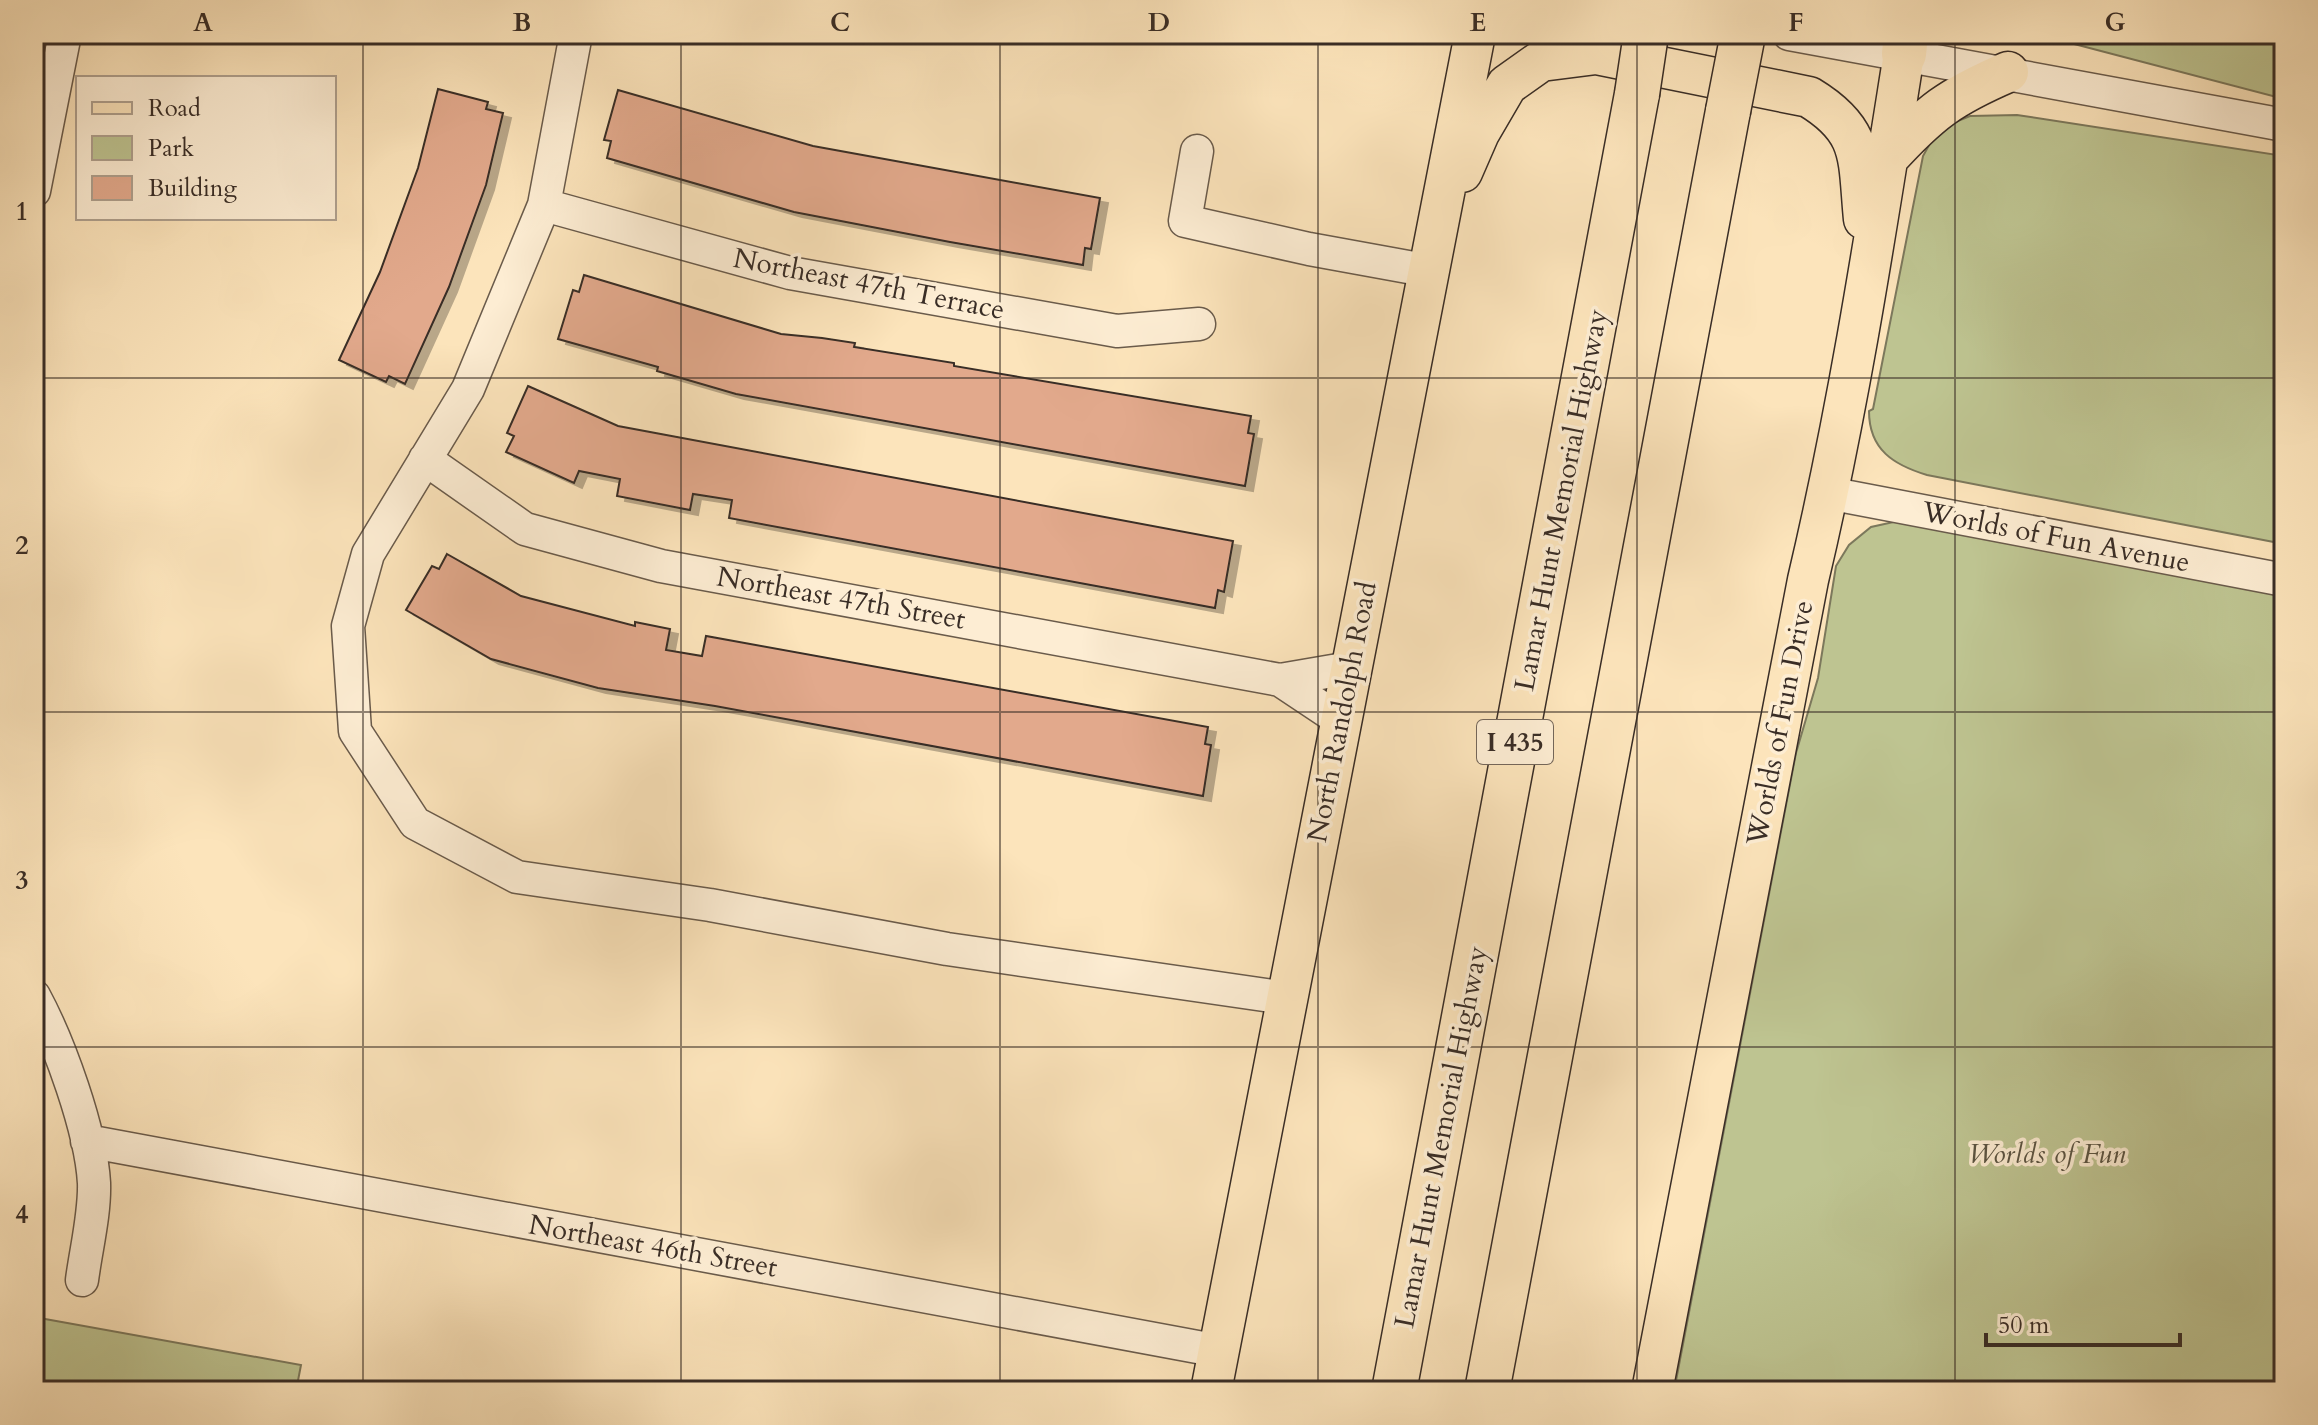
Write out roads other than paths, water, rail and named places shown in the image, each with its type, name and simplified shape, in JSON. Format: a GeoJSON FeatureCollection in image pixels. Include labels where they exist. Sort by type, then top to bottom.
{"type":"FeatureCollection","features":[{"type":"Feature","properties":{"kind":"highway","name":"Lamar Hunt Memorial Highway"},"geometry":{"type":"LineString","coordinates":[[1394,1391],[1646,34]]}},
{"type":"Feature","properties":{"kind":"highway"},"geometry":{"type":"LineString","coordinates":[[1487,1391],[1743,34]]}},
{"type":"Feature","properties":{"kind":"main road","name":"North Randolph Road"},"geometry":{"type":"LineString","coordinates":[[1211,1391],[1475,34]]}},
{"type":"Feature","properties":{"kind":"main road","name":"Worlds of Fun Drive"},"geometry":{"type":"LineString","coordinates":[[1652,1391],[1808,580],[1828,493],[1869,274],[1905,44]]}},
{"type":"Feature","properties":{"kind":"main road"},"geometry":{"type":"LineString","coordinates":[[1439,228],[1479,133],[1507,85],[1541,61],[1596,54],[1731,96],[1809,97],[1834,112],[1849,129],[1859,166],[1869,274]]}},
{"type":"Feature","properties":{"kind":"main road"},"geometry":{"type":"LineString","coordinates":[[1887,159],[1922,121],[1958,93],[2008,72]]}},
{"type":"Feature","properties":{"kind":"street"},"geometry":{"type":"LineString","coordinates":[[34,191],[65,34]]}},
{"type":"Feature","properties":{"kind":"street"},"geometry":{"type":"LineString","coordinates":[[576,34],[544,205],[468,389],[368,554],[348,626],[355,731],[415,823],[517,877],[710,905],[947,949],[1286,998]]}},
{"type":"Feature","properties":{"kind":"street"},"geometry":{"type":"LineString","coordinates":[[1456,34],[1465,75]]}},
{"type":"Feature","properties":{"kind":"street"},"geometry":{"type":"LineString","coordinates":[[1789,34],[1905,44],[2008,72],[2284,125]]}},
{"type":"Feature","properties":{"kind":"street"},"geometry":{"type":"LineString","coordinates":[[1197,151],[1185,221],[1309,249],[1430,271]]}},
{"type":"Feature","properties":{"kind":"street","name":"Northeast 47th Terrace"},"geometry":{"type":"LineString","coordinates":[[544,205],[790,273],[1117,331],[1199,324]]}},
{"type":"Feature","properties":{"kind":"street","name":"Northeast 47th Street"},"geometry":{"type":"LineString","coordinates":[[425,459],[525,529],[661,566],[1280,680],[1350,668]]}},
{"type":"Feature","properties":{"kind":"street","name":"Worlds of Fun Avenue"},"geometry":{"type":"LineString","coordinates":[[1828,493],[2284,580]]}},
{"type":"Feature","properties":{"kind":"street","name":"Northeast 47th Street"},"geometry":{"type":"LineString","coordinates":[[1280,680],[1340,720]]}},
{"type":"Feature","properties":{"kind":"street"},"geometry":{"type":"LineString","coordinates":[[34,996],[60,1055],[87,1141],[94,1183],[82,1280]]}},
{"type":"Feature","properties":{"kind":"street","name":"Northeast 46th Street"},"geometry":{"type":"LineString","coordinates":[[87,1141],[1219,1351]]}},
{"type":"Feature","properties":{"kind":"park label","name":"Worlds of Fun"},"geometry":{"type":"Point","coordinates":[2047,1154]}}]}
